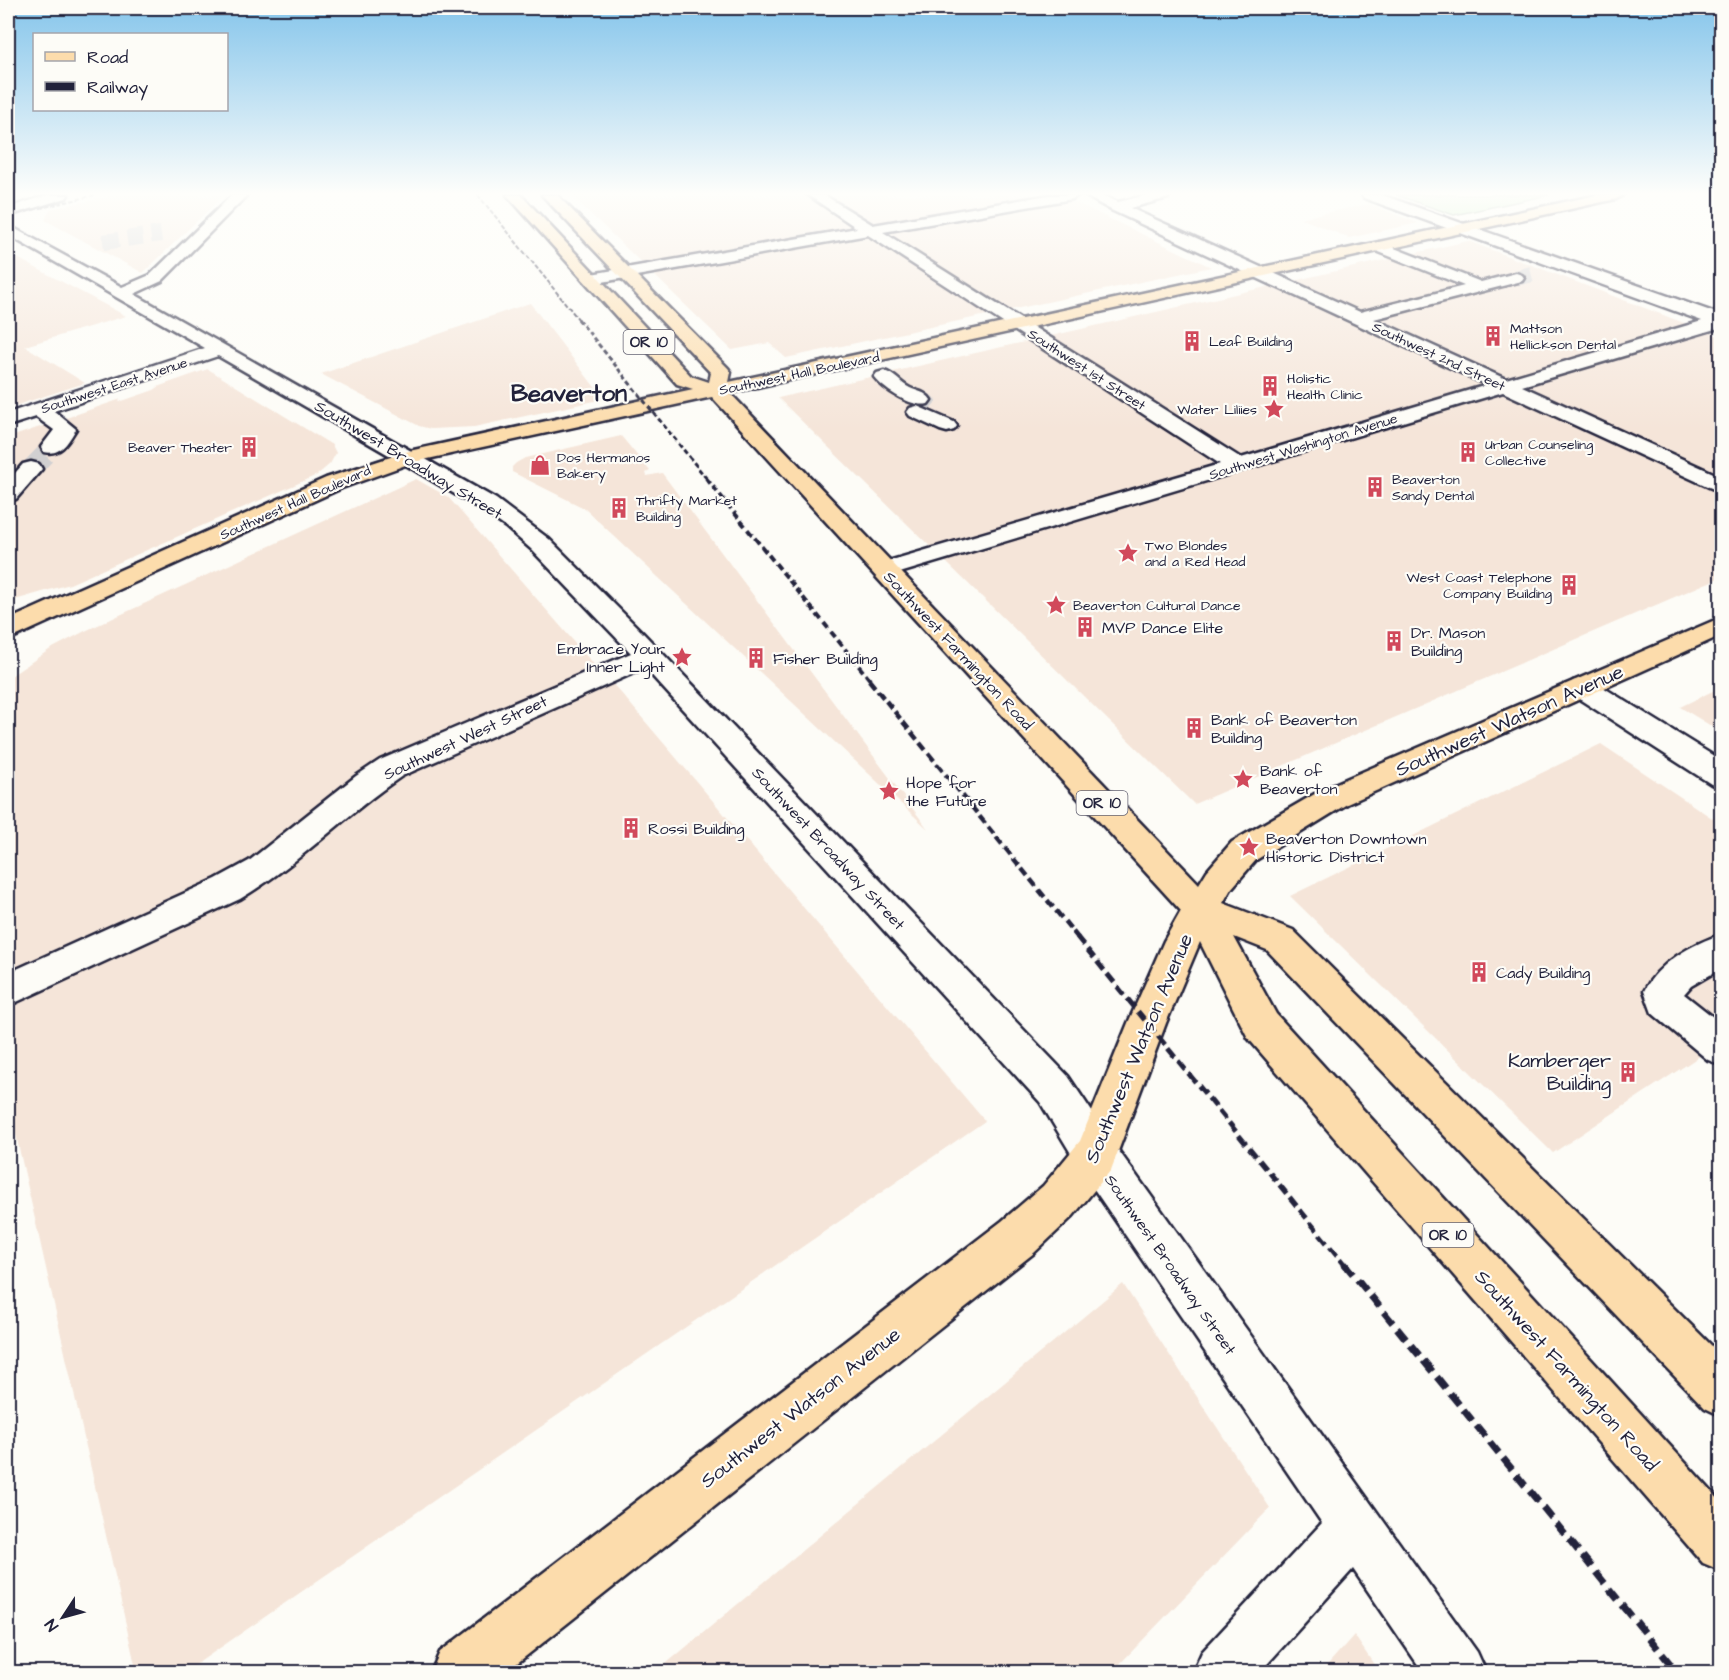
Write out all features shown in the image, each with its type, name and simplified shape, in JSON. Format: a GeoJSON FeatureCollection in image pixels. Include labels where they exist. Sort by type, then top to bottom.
{"type":"FeatureCollection","features":[{"type":"Feature","properties":{"kind":"main road","name":"Southwest Farmington Road"},"geometry":{"type":"LineString","coordinates":[[586,273],[684,380],[717,392],[1200,909],[1262,1026],[1722,1544]]}},
{"type":"Feature","properties":{"kind":"main road","name":"OR 10"},"geometry":{"type":"LineString","coordinates":[[625,273],[721,372],[717,392]]}},
{"type":"Feature","properties":{"kind":"main road","name":"Southwest Hall Boulevard"},"geometry":{"type":"LineString","coordinates":[[8,630],[334,483],[409,457],[1258,273]]}},
{"type":"Feature","properties":{"kind":"main road"},"geometry":{"type":"LineString","coordinates":[[8,617],[67,603]]}},
{"type":"Feature","properties":{"kind":"main road","name":"Southwest Watson Avenue"},"geometry":{"type":"LineString","coordinates":[[460,1672],[1018,1237],[1058,1201],[1095,1155],[1182,941],[1219,880],[1244,851],[1336,796],[1583,688],[1722,624]]}},
{"type":"Feature","properties":{"kind":"main road","name":"Southwest Farmington Road"},"geometry":{"type":"LineString","coordinates":[[1200,909],[1280,940],[1722,1391]]}},
{"type":"Feature","properties":{"kind":"street","name":"Southwest Broadway Street"},"geometry":{"type":"LineString","coordinates":[[87,273],[488,504],[540,544],[649,656],[1054,1089],[1095,1155],[1457,1672]]}},
{"type":"Feature","properties":{"kind":"street"},"geometry":{"type":"LineString","coordinates":[[122,293],[156,278],[161,273]]}},
{"type":"Feature","properties":{"kind":"street"},"geometry":{"type":"LineString","coordinates":[[591,279],[623,273]]}},
{"type":"Feature","properties":{"kind":"street","name":"Southwest 1st Street"},"geometry":{"type":"LineString","coordinates":[[937,273],[1238,466]]}},
{"type":"Feature","properties":{"kind":"street","name":"Southwest 2nd Street"},"geometry":{"type":"LineString","coordinates":[[1261,273],[1722,486]]}},
{"type":"Feature","properties":{"kind":"street"},"geometry":{"type":"LineString","coordinates":[[1446,273],[1480,287]]}},
{"type":"Feature","properties":{"kind":"street"},"geometry":{"type":"LineString","coordinates":[[1586,273],[1721,321]]}},
{"type":"Feature","properties":{"kind":"street"},"geometry":{"type":"LineString","coordinates":[[1358,318],[1516,278]]}},
{"type":"Feature","properties":{"kind":"street","name":"Southwest Washington Avenue"},"geometry":{"type":"LineString","coordinates":[[884,570],[1721,321]]}},
{"type":"Feature","properties":{"kind":"street","name":"Southwest East Avenue"},"geometry":{"type":"LineString","coordinates":[[8,420],[221,349]]}},
{"type":"Feature","properties":{"kind":"street"},"geometry":{"type":"LineString","coordinates":[[884,377],[947,426]]}},
{"type":"Feature","properties":{"kind":"street"},"geometry":{"type":"LineString","coordinates":[[39,410],[66,429],[52,447]]}},
{"type":"Feature","properties":{"kind":"street"},"geometry":{"type":"LineString","coordinates":[[8,494],[31,469]]}},
{"type":"Feature","properties":{"kind":"street","name":"Southwest West Street"},"geometry":{"type":"LineString","coordinates":[[8,990],[228,889],[261,870],[367,784],[391,768],[649,656]]}},
{"type":"Feature","properties":{"kind":"street"},"geometry":{"type":"LineString","coordinates":[[1583,688],[1722,776]]}},
{"type":"Feature","properties":{"kind":"street"},"geometry":{"type":"LineString","coordinates":[[1722,949],[1678,975],[1663,991],[1665,1001],[1722,1048]]}},
{"type":"Feature","properties":{"kind":"street"},"geometry":{"type":"LineString","coordinates":[[1222,1672],[1355,1527]]}},
{"type":"Feature","properties":{"kind":"shaded area"},"geometry":{"type":"Polygon","coordinates":[[[8,273],[46,273],[126,316],[25,346],[85,383],[8,408],[8,273]]]}},
{"type":"Feature","properties":{"kind":"shaded area"},"geometry":{"type":"Polygon","coordinates":[[[652,273],[1181,273],[786,358],[769,343],[732,350],[652,273]]]}},
{"type":"Feature","properties":{"kind":"shaded area"},"geometry":{"type":"Polygon","coordinates":[[[1326,273],[1553,273],[1721,337],[1721,577],[1194,804],[778,398],[1326,273]]]}},
{"type":"Feature","properties":{"kind":"shaded area"},"geometry":{"type":"Polygon","coordinates":[[[530,303],[604,399],[474,427],[431,429],[419,426],[321,374],[530,303]]]}},
{"type":"Feature","properties":{"kind":"shaded area"},"geometry":{"type":"Polygon","coordinates":[[[208,369],[332,445],[336,453],[330,464],[317,475],[70,584],[8,602],[8,438],[154,390],[208,369]]]}},
{"type":"Feature","properties":{"kind":"shaded area"},"geometry":{"type":"Polygon","coordinates":[[[621,436],[650,471],[646,473],[647,476],[662,473],[928,829],[584,508],[512,472],[512,467],[525,458],[621,436]]]}},
{"type":"Feature","properties":{"kind":"shaded area"},"geometry":{"type":"Polygon","coordinates":[[[416,479],[448,497],[621,693],[985,1121],[185,1672],[147,1672],[136,1669],[8,1099],[8,678],[49,650],[85,631],[416,479]]]}},
{"type":"Feature","properties":{"kind":"shaded area"},"geometry":{"type":"Polygon","coordinates":[[[1721,687],[1721,732],[1680,707],[1721,687]]]}},
{"type":"Feature","properties":{"kind":"shaded area"},"geometry":{"type":"Polygon","coordinates":[[[1601,744],[1721,824],[1721,1042],[1553,1153],[1290,896],[1601,744]]]}},
{"type":"Feature","properties":{"kind":"shaded area"},"geometry":{"type":"Polygon","coordinates":[[[1123,1284],[1270,1508],[1112,1672],[656,1672],[1123,1284]]]}},
{"type":"Feature","properties":{"kind":"shaded area"},"geometry":{"type":"Polygon","coordinates":[[[1354,1635],[1379,1672],[1321,1672],[1354,1635]]]}},
{"type":"Feature","properties":{"kind":"tunnel"},"geometry":{"type":"LineString","coordinates":[[1516,278],[1532,274]]}},
{"type":"Feature","properties":{"kind":"tunnel"},"geometry":{"type":"LineString","coordinates":[[921,400],[931,408]]}},
{"type":"Feature","properties":{"kind":"tunnel"},"geometry":{"type":"LineString","coordinates":[[31,469],[52,447]]}},
{"type":"Feature","properties":{"kind":"railway"},"geometry":{"type":"LineString","coordinates":[[541,273],[579,320]]}},
{"type":"Feature","properties":{"kind":"railway"},"geometry":{"type":"LineString","coordinates":[[578,319],[707,479]]}},
{"type":"Feature","properties":{"kind":"railway"},"geometry":{"type":"LineString","coordinates":[[706,478],[871,681]]}},
{"type":"Feature","properties":{"kind":"railway"},"geometry":{"type":"LineString","coordinates":[[869,680],[1078,938]]}},
{"type":"Feature","properties":{"kind":"railway"},"geometry":{"type":"LineString","coordinates":[[1077,937],[1345,1265]]}},
{"type":"Feature","properties":{"kind":"railway"},"geometry":{"type":"LineString","coordinates":[[1344,1263],[1677,1672]]}},
{"type":"Feature","properties":{"kind":"place","name":"Mattson Hellickson Dental"},"geometry":{"type":"Point","coordinates":[1493,336]}},
{"type":"Feature","properties":{"kind":"place","name":"Leaf Building"},"geometry":{"type":"Point","coordinates":[1192,341]}},
{"type":"Feature","properties":{"kind":"place","name":"Holistic Health Clinic"},"geometry":{"type":"Point","coordinates":[1270,386]}},
{"type":"Feature","properties":{"kind":"place","name":"Water Liliies"},"geometry":{"type":"Point","coordinates":[1274,409]}},
{"type":"Feature","properties":{"kind":"place","name":"Beaver Theater"},"geometry":{"type":"Point","coordinates":[249,447]}},
{"type":"Feature","properties":{"kind":"place","name":"Urban Counseling Collective"},"geometry":{"type":"Point","coordinates":[1468,452]}},
{"type":"Feature","properties":{"kind":"place","name":"Dos Hermanos Bakery"},"geometry":{"type":"Point","coordinates":[540,465]}},
{"type":"Feature","properties":{"kind":"place","name":"Beaverton Sandy Dental"},"geometry":{"type":"Point","coordinates":[1375,487]}},
{"type":"Feature","properties":{"kind":"place","name":"Thrifty Market Building"},"geometry":{"type":"Point","coordinates":[619,508]}},
{"type":"Feature","properties":{"kind":"place","name":"Two Blondes and a Red Head"},"geometry":{"type":"Point","coordinates":[1128,553]}},
{"type":"Feature","properties":{"kind":"place","name":"West Coast Telephone Company Building"},"geometry":{"type":"Point","coordinates":[1569,585]}},
{"type":"Feature","properties":{"kind":"place","name":"Beaverton Cultural Dance"},"geometry":{"type":"Point","coordinates":[1056,605]}},
{"type":"Feature","properties":{"kind":"place","name":"MVP Dance Elite"},"geometry":{"type":"Point","coordinates":[1085,627]}},
{"type":"Feature","properties":{"kind":"place","name":"Dr. Mason Building"},"geometry":{"type":"Point","coordinates":[1394,641]}},
{"type":"Feature","properties":{"kind":"place","name":"Embrace Your Inner Light"},"geometry":{"type":"Point","coordinates":[682,657]}},
{"type":"Feature","properties":{"kind":"place","name":"Fisher Building"},"geometry":{"type":"Point","coordinates":[756,658]}},
{"type":"Feature","properties":{"kind":"place","name":"Bank of Beaverton Building"},"geometry":{"type":"Point","coordinates":[1194,728]}},
{"type":"Feature","properties":{"kind":"place","name":"Bank of Beaverton"},"geometry":{"type":"Point","coordinates":[1243,779]}},
{"type":"Feature","properties":{"kind":"place","name":"Hope for the Future"},"geometry":{"type":"Point","coordinates":[889,791]}},
{"type":"Feature","properties":{"kind":"place","name":"Rossi Building"},"geometry":{"type":"Point","coordinates":[631,828]}},
{"type":"Feature","properties":{"kind":"place","name":"Beaverton Downtown Historic District"},"geometry":{"type":"Point","coordinates":[1249,847]}},
{"type":"Feature","properties":{"kind":"place","name":"Cady Building"},"geometry":{"type":"Point","coordinates":[1479,972]}},
{"type":"Feature","properties":{"kind":"place","name":"Kamberger Building"},"geometry":{"type":"Point","coordinates":[1628,1072]}},
{"type":"Feature","properties":{"kind":"district","name":"Beaverton"},"geometry":{"type":"Point","coordinates":[569,393]}}]}
